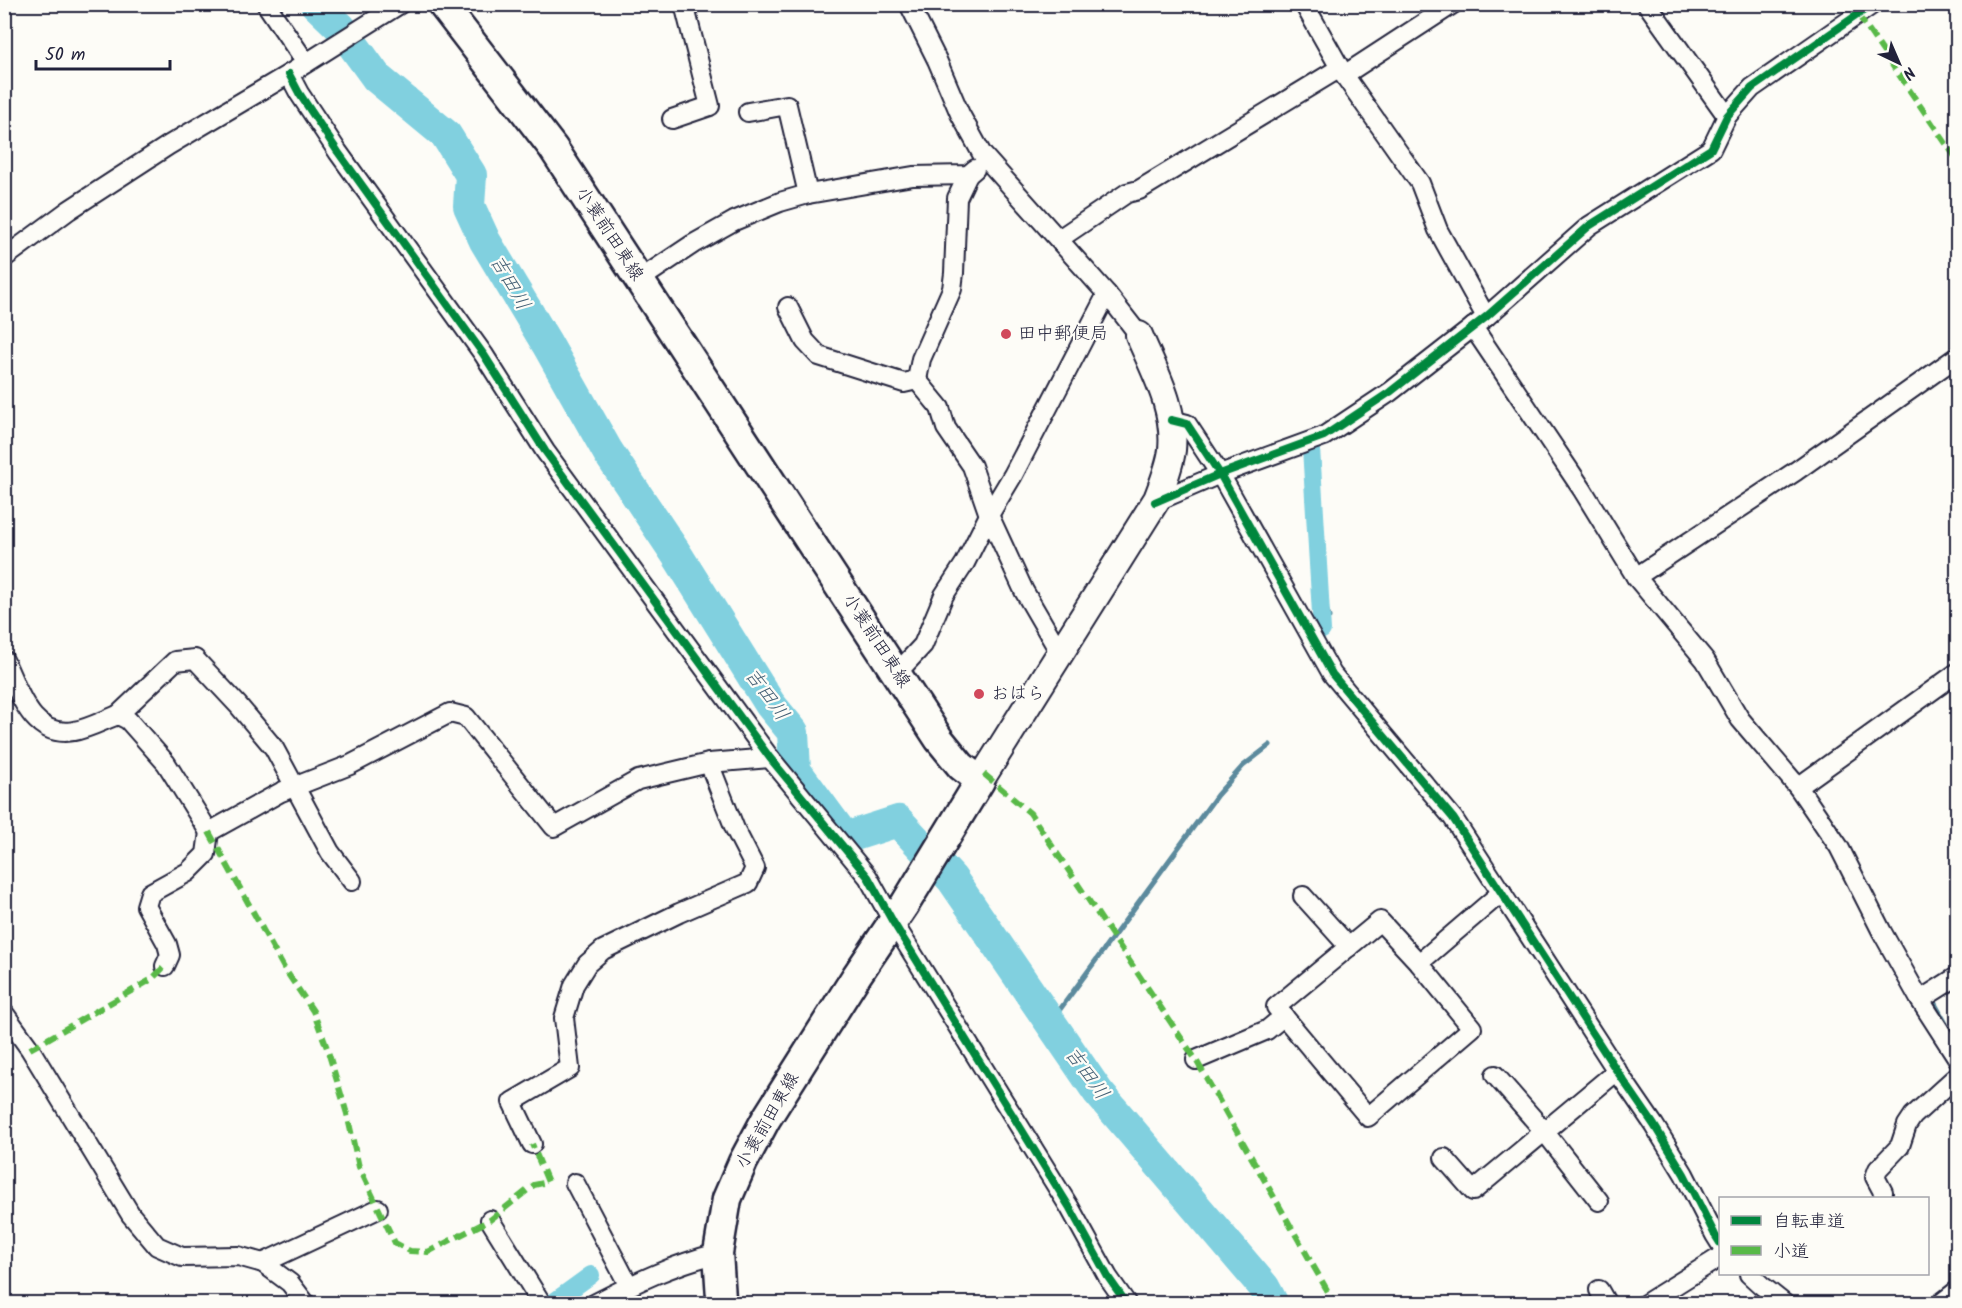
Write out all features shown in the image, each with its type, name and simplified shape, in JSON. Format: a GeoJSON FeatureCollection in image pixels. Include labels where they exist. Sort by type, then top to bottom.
{"type":"FeatureCollection","features":[{"type":"Feature","properties":{"kind":"main road","name":"小蓑前田東線"},"geometry":{"type":"LineString","coordinates":[[442,4],[553,148],[939,739],[961,766],[980,782],[899,913],[778,1100],[743,1161],[727,1199],[718,1253],[723,1304]]}},
{"type":"Feature","properties":{"kind":"street"},"geometry":{"type":"LineString","coordinates":[[267,4],[309,62]]}},
{"type":"Feature","properties":{"kind":"street"},"geometry":{"type":"LineString","coordinates":[[4,258],[69,210],[159,151],[309,62],[400,4]]}},
{"type":"Feature","properties":{"kind":"street"},"geometry":{"type":"LineString","coordinates":[[672,119],[710,106],[684,4]]}},
{"type":"Feature","properties":{"kind":"street"},"geometry":{"type":"LineString","coordinates":[[909,4],[937,60],[960,114],[986,160],[1059,239],[1139,335],[1162,387],[1171,420],[1172,450],[1166,477],[1155,502],[980,782]]}},
{"type":"Feature","properties":{"kind":"street"},"geometry":{"type":"LineString","coordinates":[[1304,4],[1342,71],[1420,183],[1438,230],[1480,322],[1636,577],[1705,660],[1740,719],[1798,787],[1839,848],[1920,1000],[1958,1059]]}},
{"type":"Feature","properties":{"kind":"street"},"geometry":{"type":"LineString","coordinates":[[1059,239],[1127,193],[1139,190],[1453,4]]}},
{"type":"Feature","properties":{"kind":"street"},"geometry":{"type":"LineString","coordinates":[[1647,4],[1727,116]]}},
{"type":"Feature","properties":{"kind":"street"},"geometry":{"type":"LineString","coordinates":[[1155,502],[1221,474],[1324,436],[1390,392],[1480,322],[1589,226],[1711,149],[1727,116],[1752,88],[1873,4]]}},
{"type":"Feature","properties":{"kind":"street"},"geometry":{"type":"LineString","coordinates":[[289,74],[338,152],[484,355],[545,451],[770,758],[899,913],[1108,1277],[1127,1304]]}},
{"type":"Feature","properties":{"kind":"street"},"geometry":{"type":"LineString","coordinates":[[748,112],[787,105],[808,195]]}},
{"type":"Feature","properties":{"kind":"street"},"geometry":{"type":"LineString","coordinates":[[917,381],[921,359],[952,290],[957,198],[968,175],[986,160]]}},
{"type":"Feature","properties":{"kind":"street"},"geometry":{"type":"LineString","coordinates":[[639,280],[693,244],[734,221],[780,202],[913,176],[968,175]]}},
{"type":"Feature","properties":{"kind":"street"},"geometry":{"type":"LineString","coordinates":[[897,673],[923,645],[944,595],[965,563],[989,515],[1013,475],[1107,294]]}},
{"type":"Feature","properties":{"kind":"street"},"geometry":{"type":"LineString","coordinates":[[788,307],[805,340],[819,356],[903,383],[917,381]]}},
{"type":"Feature","properties":{"kind":"street"},"geometry":{"type":"LineString","coordinates":[[1636,577],[1796,471],[1958,356]]}},
{"type":"Feature","properties":{"kind":"street"},"geometry":{"type":"LineString","coordinates":[[917,381],[940,408],[946,428],[972,466],[989,515],[1024,591],[1059,653]]}},
{"type":"Feature","properties":{"kind":"street"},"geometry":{"type":"LineString","coordinates":[[1171,420],[1187,424],[1221,474],[1332,674],[1453,818],[1654,1125],[1684,1174],[1719,1241]]}},
{"type":"Feature","properties":{"kind":"street"},"geometry":{"type":"LineString","coordinates":[[7,673],[27,709],[44,728],[57,732],[75,731],[118,715],[175,661],[195,659],[274,748],[330,852],[352,881]]}},
{"type":"Feature","properties":{"kind":"street"},"geometry":{"type":"LineString","coordinates":[[1798,787],[1958,672]]}},
{"type":"Feature","properties":{"kind":"street"},"geometry":{"type":"LineString","coordinates":[[209,832],[281,792],[350,765],[450,713],[466,717],[554,827],[638,780],[710,763],[770,758]]}},
{"type":"Feature","properties":{"kind":"street"},"geometry":{"type":"LineString","coordinates":[[118,715],[128,720],[166,763],[209,832],[206,854],[188,872],[150,893],[146,906],[167,944],[170,955],[165,966]]}},
{"type":"Feature","properties":{"kind":"street"},"geometry":{"type":"LineString","coordinates":[[532,1144],[512,1102],[570,1068],[564,1018],[574,985],[587,964],[603,950],[748,883],[755,868],[735,830],[710,763]]}},
{"type":"Feature","properties":{"kind":"street"},"geometry":{"type":"LineString","coordinates":[[1419,963],[1502,892]]}},
{"type":"Feature","properties":{"kind":"street"},"geometry":{"type":"LineString","coordinates":[[1303,896],[1349,947]]}},
{"type":"Feature","properties":{"kind":"street"},"geometry":{"type":"LineString","coordinates":[[1380,921],[1419,963],[1472,1028],[1368,1117],[1276,1007],[1349,947],[1380,921]]}},
{"type":"Feature","properties":{"kind":"street"},"geometry":{"type":"LineString","coordinates":[[1920,1000],[1958,976]]}},
{"type":"Feature","properties":{"kind":"street"},"geometry":{"type":"LineString","coordinates":[[4,1013],[30,1049],[130,1215],[157,1246],[182,1257],[238,1256],[263,1263],[290,1283],[306,1304]]}},
{"type":"Feature","properties":{"kind":"street"},"geometry":{"type":"LineString","coordinates":[[1196,1060],[1267,1030],[1284,1016]]}},
{"type":"Feature","properties":{"kind":"street"},"geometry":{"type":"LineString","coordinates":[[1444,1158],[1473,1191],[1617,1071]]}},
{"type":"Feature","properties":{"kind":"street"},"geometry":{"type":"LineString","coordinates":[[1495,1075],[1544,1131],[1599,1201]]}},
{"type":"Feature","properties":{"kind":"street"},"geometry":{"type":"LineString","coordinates":[[1883,1192],[1875,1177],[1878,1169],[1900,1146],[1907,1125],[1913,1116],[1958,1075]]}},
{"type":"Feature","properties":{"kind":"street"},"geometry":{"type":"LineString","coordinates":[[575,1183],[628,1286]]}},
{"type":"Feature","properties":{"kind":"street"},"geometry":{"type":"LineString","coordinates":[[263,1263],[378,1209]]}},
{"type":"Feature","properties":{"kind":"street"},"geometry":{"type":"LineString","coordinates":[[490,1220],[542,1303]]}},
{"type":"Feature","properties":{"kind":"street"},"geometry":{"type":"LineString","coordinates":[[594,1304],[679,1263],[718,1253]]}},
{"type":"Feature","properties":{"kind":"street"},"geometry":{"type":"LineString","coordinates":[[1645,1304],[1719,1258]]}},
{"type":"Feature","properties":{"kind":"street"},"geometry":{"type":"LineString","coordinates":[[1750,1275],[1785,1304]]}},
{"type":"Feature","properties":{"kind":"street"},"geometry":{"type":"LineString","coordinates":[[1940,1304],[1958,1290]]}},
{"type":"Feature","properties":{"kind":"waterway","name":"吉田川"},"geometry":{"type":"LineString","coordinates":[[316,4],[340,27],[377,78],[446,135],[471,175],[469,206],[485,241],[608,452],[677,555],[770,704],[793,732],[795,770],[845,838],[898,821],[952,879],[1098,1092],[1264,1287],[1273,1304]]}},
{"type":"Feature","properties":{"kind":"waterway"},"geometry":{"type":"LineString","coordinates":[[1311,448],[1322,630]]}},
{"type":"Feature","properties":{"kind":"waterway"},"geometry":{"type":"LineString","coordinates":[[1319,587],[1329,617]]}},
{"type":"Feature","properties":{"kind":"waterway"},"geometry":{"type":"LineString","coordinates":[[1050,1023],[1217,795],[1243,766],[1270,745]]}},
{"type":"Feature","properties":{"kind":"waterway"},"geometry":{"type":"LineString","coordinates":[[1934,1002],[1949,1029]]}},
{"type":"Feature","properties":{"kind":"waterway"},"geometry":{"type":"LineString","coordinates":[[551,1304],[591,1275]]}},
{"type":"Feature","properties":{"kind":"marked path"},"geometry":{"type":"LineString","coordinates":[[1858,15],[1958,161]]}},
{"type":"Feature","properties":{"kind":"marked path"},"geometry":{"type":"LineString","coordinates":[[984,774],[1030,813],[1196,1060],[1335,1304]]}},
{"type":"Feature","properties":{"kind":"marked path"},"geometry":{"type":"LineString","coordinates":[[209,832],[284,968],[313,1011],[347,1114],[359,1167],[395,1243],[410,1251],[428,1252],[490,1220],[534,1185],[548,1182],[532,1144]]}},
{"type":"Feature","properties":{"kind":"marked path"},"geometry":{"type":"LineString","coordinates":[[30,1049],[152,979],[165,966]]}},
{"type":"Feature","properties":{"kind":"cycle path"},"geometry":{"type":"LineString","coordinates":[[1155,502],[1220,474],[1324,436],[1390,392],[1486,317],[1589,226],[1711,149],[1727,116],[1752,88],[1873,4]]}},
{"type":"Feature","properties":{"kind":"cycle path"},"geometry":{"type":"LineString","coordinates":[[289,74],[338,152],[484,355],[545,451],[770,758],[868,877],[893,922],[1070,1208],[1108,1277],[1127,1304]]}},
{"type":"Feature","properties":{"kind":"cycle path"},"geometry":{"type":"LineString","coordinates":[[1171,420],[1187,424],[1220,474],[1332,674],[1453,818],[1654,1125],[1684,1174],[1719,1241]]}},
{"type":"Feature","properties":{"kind":"place","name":"田中郵便局"},"geometry":{"type":"Point","coordinates":[1006,334]}},
{"type":"Feature","properties":{"kind":"place","name":"おはら"},"geometry":{"type":"Point","coordinates":[979,694]}}]}
